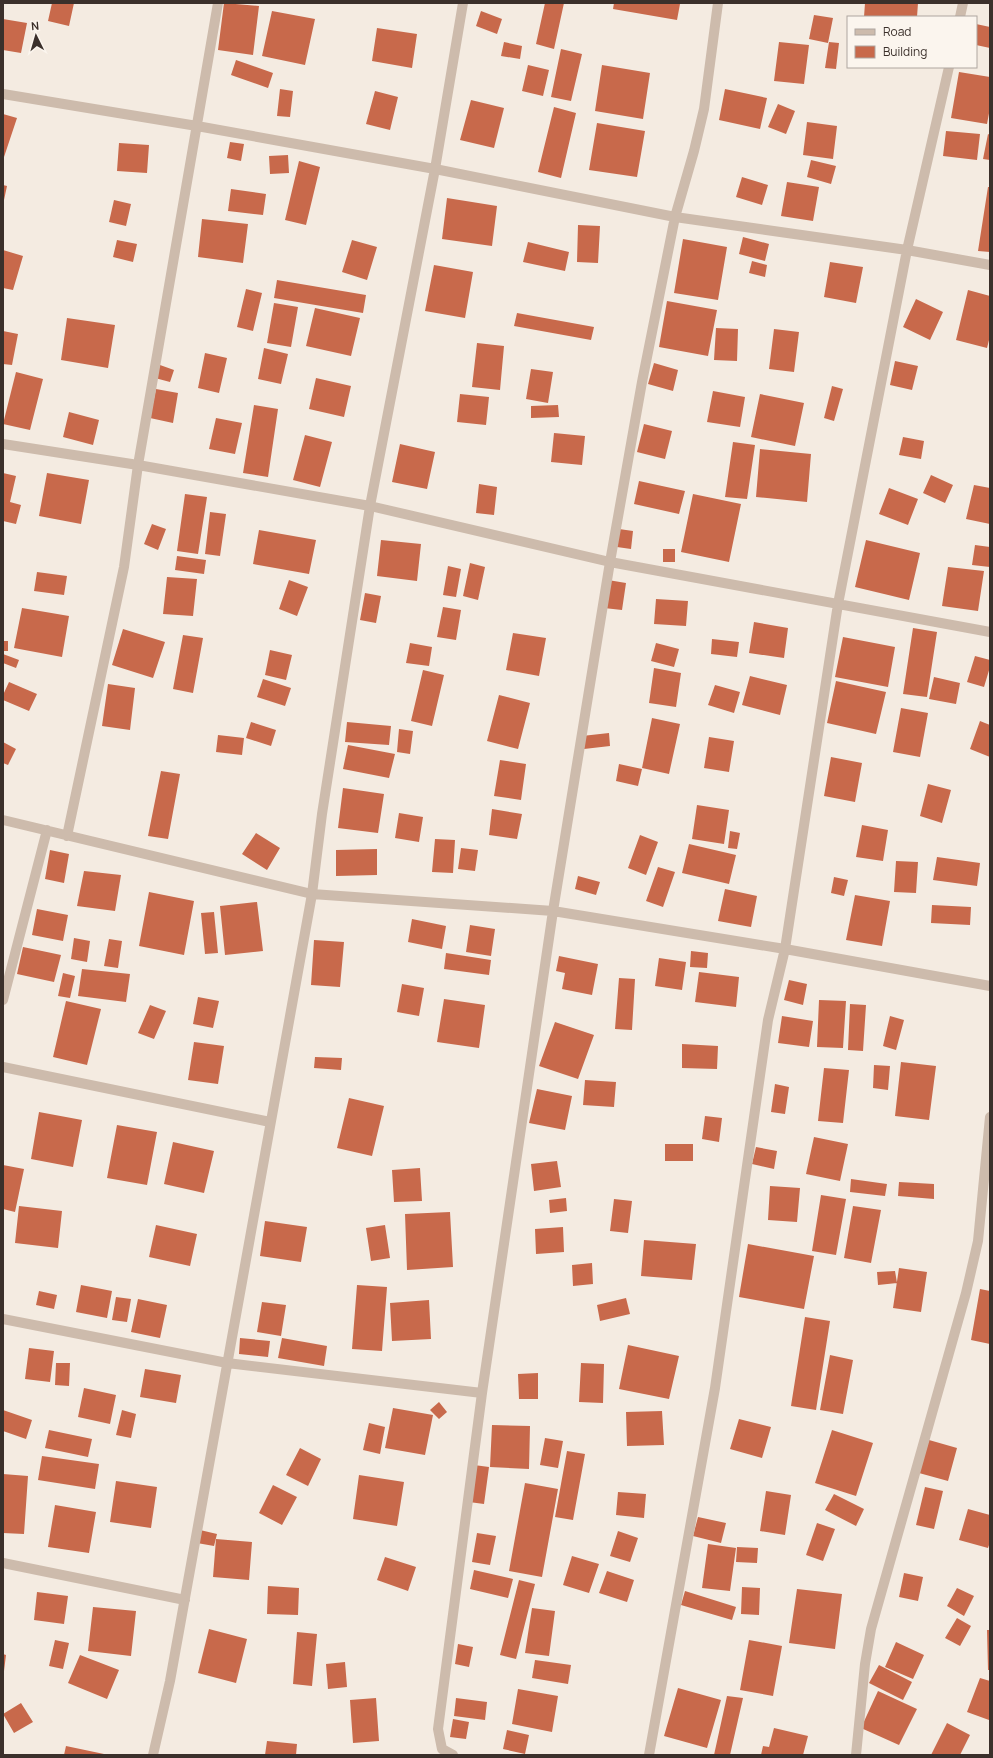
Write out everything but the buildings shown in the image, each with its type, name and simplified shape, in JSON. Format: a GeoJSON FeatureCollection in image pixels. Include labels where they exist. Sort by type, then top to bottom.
{"type":"FeatureCollection","features":[{"type":"Feature","properties":{"kind":"street"},"geometry":{"type":"LineString","coordinates":[[67,836],[124,567],[138,465],[218,3]]}},
{"type":"Feature","properties":{"kind":"street"},"geometry":{"type":"LineString","coordinates":[[153,1755],[170,1681],[185,1600],[312,894],[322,814],[370,506],[435,169],[463,3]]}},
{"type":"Feature","properties":{"kind":"street"},"geometry":{"type":"LineString","coordinates":[[453,1755],[442,1749],[438,1729],[482,1393],[553,911],[610,562],[642,382],[675,217],[694,151],[704,109],[718,3]]}},
{"type":"Feature","properties":{"kind":"street"},"geometry":{"type":"LineString","coordinates":[[960,16],[963,3]]}},
{"type":"Feature","properties":{"kind":"street"},"geometry":{"type":"LineString","coordinates":[[649,1755],[714,1388],[768,1020],[785,949],[838,604],[907,250],[949,68]]}},
{"type":"Feature","properties":{"kind":"street"},"geometry":{"type":"LineString","coordinates":[[3,94],[197,126],[435,169],[675,217],[907,250],[990,265]]}},
{"type":"Feature","properties":{"kind":"street"},"geometry":{"type":"LineString","coordinates":[[3,444],[138,465],[370,506],[610,562],[990,632]]}},
{"type":"Feature","properties":{"kind":"street"},"geometry":{"type":"LineString","coordinates":[[3,820],[312,894],[553,911],[785,949],[990,986]]}},
{"type":"Feature","properties":{"kind":"street"},"geometry":{"type":"LineString","coordinates":[[3,1000],[47,830]]}},
{"type":"Feature","properties":{"kind":"street"},"geometry":{"type":"LineString","coordinates":[[3,1067],[270,1122]]}},
{"type":"Feature","properties":{"kind":"street"},"geometry":{"type":"LineString","coordinates":[[856,1755],[865,1664],[871,1629],[966,1292],[978,1242],[990,1117]]}},
{"type":"Feature","properties":{"kind":"street"},"geometry":{"type":"LineString","coordinates":[[3,1319],[227,1363],[482,1393]]}},
{"type":"Feature","properties":{"kind":"street"},"geometry":{"type":"LineString","coordinates":[[3,1563],[185,1600]]}}]}
